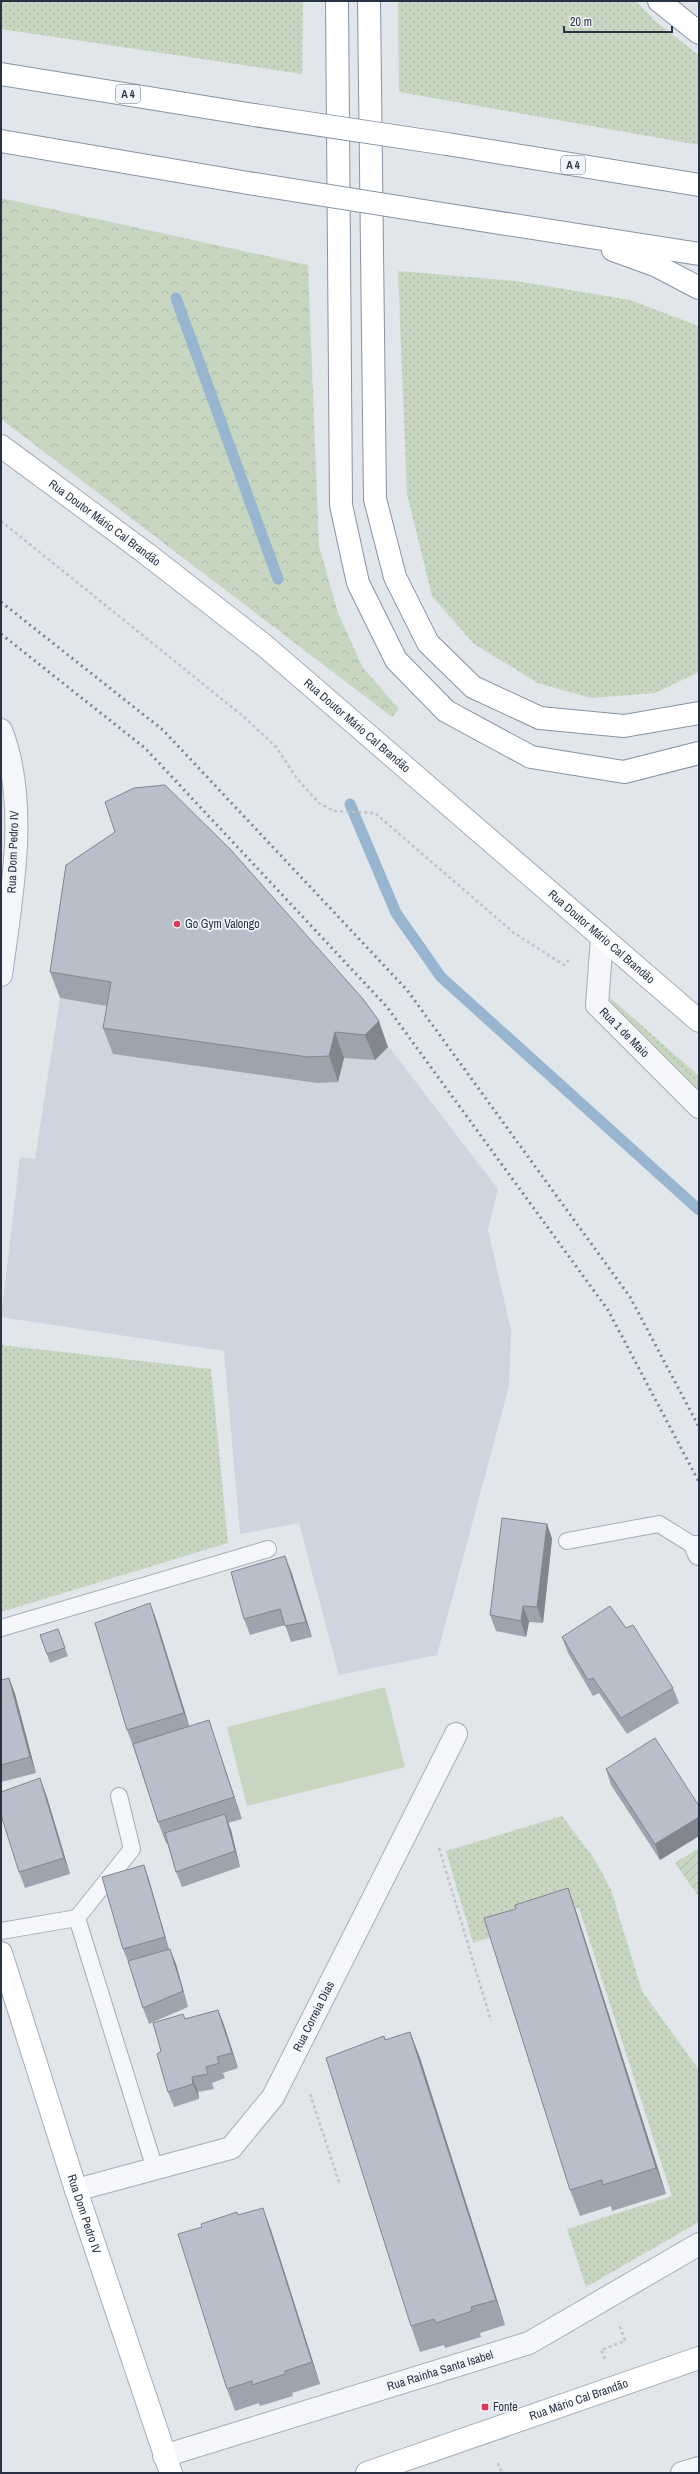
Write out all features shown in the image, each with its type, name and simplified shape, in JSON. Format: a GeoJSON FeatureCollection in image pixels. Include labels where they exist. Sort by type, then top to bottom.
{"type":"FeatureCollection","features":[{"type":"Feature","properties":{"kind":"main road"},"geometry":{"type":"LineString","coordinates":[[337,1],[341,505],[358,583],[396,660],[446,712],[531,757],[624,772],[699,753]]}},
{"type":"Feature","properties":{"kind":"main road"},"geometry":{"type":"LineString","coordinates":[[369,1],[375,499],[395,577],[428,643],[467,682],[473,687],[540,718],[624,726],[699,713]]}},
{"type":"Feature","properties":{"kind":"main road"},"geometry":{"type":"LineString","coordinates":[[658,1],[699,33]]}},
{"type":"Feature","properties":{"kind":"main road","name":"A 4"},"geometry":{"type":"LineString","coordinates":[[1,74],[699,185]]}},
{"type":"Feature","properties":{"kind":"main road"},"geometry":{"type":"LineString","coordinates":[[1,141],[248,183],[699,254]]}},
{"type":"Feature","properties":{"kind":"main road"},"geometry":{"type":"LineString","coordinates":[[565,233],[657,266],[699,288]]}},
{"type":"Feature","properties":{"kind":"main road","name":"Rua Doutor Mário Cal Brandão"},"geometry":{"type":"LineString","coordinates":[[1,446],[147,554],[265,646],[490,838],[602,938],[699,1021]]}},
{"type":"Feature","properties":{"kind":"main road","name":"Rua Dom Pedro IV"},"geometry":{"type":"LineString","coordinates":[[1,1953],[76,2190],[168,2465]]}},
{"type":"Feature","properties":{"kind":"main road","name":"Rua Mário Cal Brandão"},"geometry":{"type":"LineString","coordinates":[[367,2473],[699,2358]]}},
{"type":"Feature","properties":{"kind":"street","name":"Rua Dom Pedro IV"},"geometry":{"type":"LineString","coordinates":[[1,730],[13,786],[16,829],[15,878],[1,975]]}},
{"type":"Feature","properties":{"kind":"street","name":"Rua 1 de Maio"},"geometry":{"type":"LineString","coordinates":[[602,938],[596,1005],[699,1107]]}},
{"type":"Feature","properties":{"kind":"street","name":"Rua Correia Dias"},"geometry":{"type":"LineString","coordinates":[[76,2190],[231,2148],[273,2097],[456,1734]]}},
{"type":"Feature","properties":{"kind":"street","name":"Rua Rainha Santa Isabel"},"geometry":{"type":"LineString","coordinates":[[168,2465],[529,2343],[699,2244]]}},
{"type":"Feature","properties":{"kind":"street"},"geometry":{"type":"LineString","coordinates":[[682,2473],[699,2468]]}},
{"type":"Feature","properties":{"kind":"lane"},"geometry":{"type":"LineString","coordinates":[[567,1541],[659,1524],[697,1550]]}},
{"type":"Feature","properties":{"kind":"lane"},"geometry":{"type":"LineString","coordinates":[[1,1628],[268,1549]]}},
{"type":"Feature","properties":{"kind":"lane"},"geometry":{"type":"LineString","coordinates":[[1,1931],[77,1918],[132,1849],[119,1796]]}},
{"type":"Feature","properties":{"kind":"lane"},"geometry":{"type":"LineString","coordinates":[[77,1918],[155,2169]]}},
{"type":"Feature","properties":{"kind":"path"},"geometry":{"type":"LineString","coordinates":[[1,521],[244,717],[276,747],[298,780],[319,803],[334,811],[375,813],[514,932],[564,965],[573,956]]}},
{"type":"Feature","properties":{"kind":"path"},"geometry":{"type":"LineString","coordinates":[[439,1848],[491,2021]]}},
{"type":"Feature","properties":{"kind":"path"},"geometry":{"type":"LineString","coordinates":[[310,2094],[340,2185]]}},
{"type":"Feature","properties":{"kind":"path"},"geometry":{"type":"LineString","coordinates":[[606,2361],[601,2350],[625,2340],[619,2324],[612,2327]]}},
{"type":"Feature","properties":{"kind":"path"},"geometry":{"type":"LineString","coordinates":[[498,2463],[502,2473]]}},
{"type":"Feature","properties":{"kind":"shaded area"},"geometry":{"type":"Polygon","coordinates":[[[60,998],[372,1025],[498,1189],[488,1230],[511,1330],[509,1386],[437,1655],[339,1675],[299,1523],[240,1534],[224,1351],[1,1317],[20,1157],[35,1159],[60,998]]]}},
{"type":"Feature","properties":{"kind":"green space"},"geometry":{"type":"Polygon","coordinates":[[[1,1],[303,1],[302,74],[1,29],[1,1]]]}},
{"type":"Feature","properties":{"kind":"green space"},"geometry":{"type":"Polygon","coordinates":[[[398,1],[636,1],[655,21],[699,55],[699,145],[399,92],[398,1]]]}},
{"type":"Feature","properties":{"kind":"green space"},"geometry":{"type":"Polygon","coordinates":[[[1,198],[308,265],[319,546],[338,613],[363,668],[399,709],[392,717],[1,419],[1,198]]]}},
{"type":"Feature","properties":{"kind":"green space"},"geometry":{"type":"Polygon","coordinates":[[[398,271],[516,281],[630,300],[699,326],[699,672],[655,693],[591,698],[538,683],[474,644],[432,596],[407,494],[398,271]]]}},
{"type":"Feature","properties":{"kind":"green space"},"geometry":{"type":"Polygon","coordinates":[[[607,995],[699,1076],[699,1091],[619,1014],[607,995]]]}},
{"type":"Feature","properties":{"kind":"green space"},"geometry":{"type":"Polygon","coordinates":[[[1,1345],[211,1369],[228,1543],[1,1612],[1,1345]]]}},
{"type":"Feature","properties":{"kind":"green space"},"geometry":{"type":"Polygon","coordinates":[[[385,1687],[405,1767],[247,1806],[227,1727],[385,1687]]]}},
{"type":"Feature","properties":{"kind":"green space"},"geometry":{"type":"Polygon","coordinates":[[[562,1816],[595,1860],[611,1890],[642,1991],[699,2070],[699,2222],[586,2287],[567,2229],[672,2196],[579,1908],[473,1943],[446,1851],[562,1816]]]}},
{"type":"Feature","properties":{"kind":"green space"},"geometry":{"type":"Polygon","coordinates":[[[699,1848],[699,1897],[675,1863],[699,1848]]]}},
{"type":"Feature","properties":{"kind":"building","name":"Go Gym Valongo"},"geometry":{"type":"Polygon","coordinates":[[[165,785],[230,849],[363,999],[379,1021],[365,1035],[335,1032],[329,1056],[308,1057],[103,1028],[111,982],[50,972],[66,865],[115,832],[105,802],[134,788],[165,785]]]}},
{"type":"Feature","properties":{"kind":"building"},"geometry":{"type":"Polygon","coordinates":[[[502,1518],[547,1524],[537,1607],[523,1606],[521,1621],[490,1615],[502,1518]]]}},
{"type":"Feature","properties":{"kind":"building"},"geometry":{"type":"Polygon","coordinates":[[[285,1556],[306,1622],[285,1626],[280,1609],[244,1619],[231,1572],[285,1556]]]}},
{"type":"Feature","properties":{"kind":"building"},"geometry":{"type":"Polygon","coordinates":[[[150,1603],[184,1713],[127,1730],[95,1623],[150,1603]]]}},
{"type":"Feature","properties":{"kind":"building"},"geometry":{"type":"Polygon","coordinates":[[[610,1606],[626,1628],[633,1625],[673,1688],[621,1718],[593,1678],[588,1680],[562,1637],[610,1606]]]}},
{"type":"Feature","properties":{"kind":"building"},"geometry":{"type":"Polygon","coordinates":[[[58,1629],[65,1648],[47,1654],[40,1635],[58,1629]]]}},
{"type":"Feature","properties":{"kind":"building"},"geometry":{"type":"Polygon","coordinates":[[[9,1678],[30,1757],[1,1765],[1,1680],[9,1678]]]}},
{"type":"Feature","properties":{"kind":"building"},"geometry":{"type":"Polygon","coordinates":[[[209,1720],[234,1797],[158,1822],[133,1744],[209,1720]]]}},
{"type":"Feature","properties":{"kind":"building"},"geometry":{"type":"Polygon","coordinates":[[[655,1738],[699,1806],[699,1817],[655,1844],[606,1769],[655,1738]]]}},
{"type":"Feature","properties":{"kind":"building"},"geometry":{"type":"Polygon","coordinates":[[[40,1778],[64,1858],[19,1872],[1,1815],[1,1792],[40,1778]]]}},
{"type":"Feature","properties":{"kind":"building"},"geometry":{"type":"Polygon","coordinates":[[[225,1814],[235,1851],[176,1872],[165,1833],[225,1814]]]}},
{"type":"Feature","properties":{"kind":"building"},"geometry":{"type":"Polygon","coordinates":[[[144,1865],[165,1937],[123,1949],[102,1877],[144,1865]]]}},
{"type":"Feature","properties":{"kind":"building"},"geometry":{"type":"Polygon","coordinates":[[[568,1888],[656,2168],[603,2185],[602,2180],[570,2190],[484,1918],[516,1909],[515,1905],[568,1888]]]}},
{"type":"Feature","properties":{"kind":"building"},"geometry":{"type":"Polygon","coordinates":[[[170,1949],[183,1991],[143,2008],[128,1961],[170,1949]]]}},
{"type":"Feature","properties":{"kind":"building"},"geometry":{"type":"Polygon","coordinates":[[[218,2010],[232,2053],[217,2057],[219,2063],[206,2067],[208,2074],[192,2077],[193,2084],[168,2092],[157,2054],[161,2051],[153,2023],[183,2014],[185,2019],[218,2010]]]}},
{"type":"Feature","properties":{"kind":"building"},"geometry":{"type":"Polygon","coordinates":[[[410,2032],[496,2300],[471,2307],[472,2311],[436,2323],[434,2319],[411,2326],[326,2058],[384,2036],[385,2040],[410,2032]]]}},
{"type":"Feature","properties":{"kind":"building"},"geometry":{"type":"Polygon","coordinates":[[[263,2208],[312,2362],[285,2371],[285,2374],[252,2385],[252,2381],[227,2389],[178,2234],[202,2227],[201,2224],[237,2212],[238,2215],[263,2208]]]}},
{"type":"Feature","properties":{"kind":"waterway"},"geometry":{"type":"LineString","coordinates":[[176,298],[278,579]]}},
{"type":"Feature","properties":{"kind":"waterway"},"geometry":{"type":"LineString","coordinates":[[350,804],[396,913],[441,977],[699,1210]]}},
{"type":"Feature","properties":{"kind":"railway"},"geometry":{"type":"LineString","coordinates":[[1,602],[163,730],[407,990],[630,1297],[699,1427]]}},
{"type":"Feature","properties":{"kind":"railway"},"geometry":{"type":"LineString","coordinates":[[1,634],[145,748],[387,1007],[608,1310],[699,1482]]}},
{"type":"Feature","properties":{"kind":"place","name":"Go Gym Valongo"},"geometry":{"type":"Point","coordinates":[177,924]}},
{"type":"Feature","properties":{"kind":"place","name":"Fonte"},"geometry":{"type":"Point","coordinates":[485,2407]}}]}
